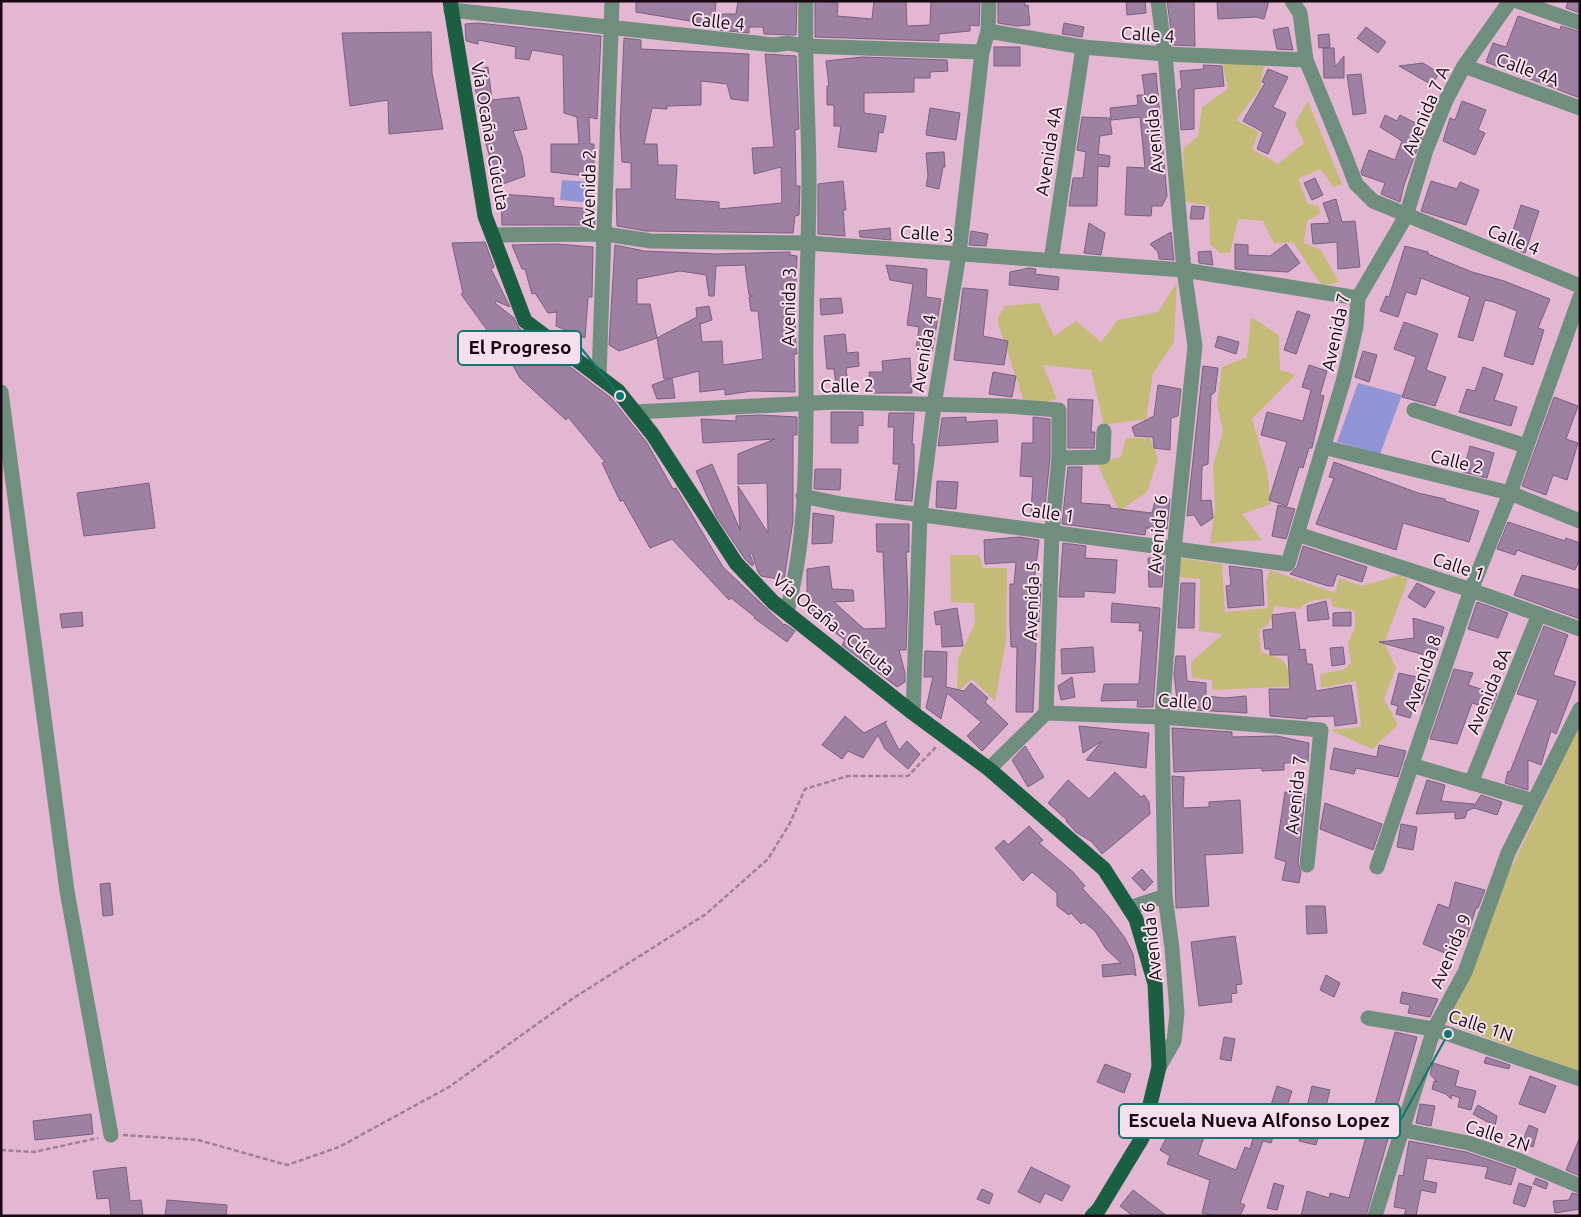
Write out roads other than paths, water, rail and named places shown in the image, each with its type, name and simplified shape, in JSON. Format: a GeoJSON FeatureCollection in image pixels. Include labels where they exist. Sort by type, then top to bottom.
{"type":"FeatureCollection","features":[{"type":"Feature","properties":{"kind":"main road","name":"Vía Ocaña - Cúcuta"},"geometry":{"type":"LineString","coordinates":[[450,5],[485,216],[525,321],[618,391],[653,435],[736,563],[773,602],[787,611],[913,713],[989,768],[1104,869],[1136,919],[1155,984],[1159,1067],[1142,1138],[1099,1209],[1092,1216]]}},
{"type":"Feature","properties":{"kind":"street","name":"Avenida 2"},"geometry":{"type":"LineString","coordinates":[[599,377],[612,1]]}},
{"type":"Feature","properties":{"kind":"street","name":"Avenida 3"},"geometry":{"type":"LineString","coordinates":[[787,611],[796,577],[807,450],[809,181],[804,46],[806,1]]}},
{"type":"Feature","properties":{"kind":"street","name":"Avenida 4"},"geometry":{"type":"LineString","coordinates":[[913,713],[920,514],[934,405],[959,254],[982,52],[988,30],[990,1]]}},
{"type":"Feature","properties":{"kind":"street","name":"Avenida 6"},"geometry":{"type":"LineString","coordinates":[[1158,1],[1165,54],[1184,270],[1194,346],[1174,550],[1162,717],[1165,896],[1177,1013],[1174,1041],[1159,1067]]}},
{"type":"Feature","properties":{"kind":"street"},"geometry":{"type":"LineString","coordinates":[[1292,1],[1300,13],[1306,60],[1356,184],[1373,201],[1406,216]]}},
{"type":"Feature","properties":{"kind":"street","name":"Avenida 7 A"},"geometry":{"type":"LineString","coordinates":[[1406,216],[1426,150],[1446,100],[1464,66],[1510,1]]}},
{"type":"Feature","properties":{"kind":"street"},"geometry":{"type":"LineString","coordinates":[[1517,1],[1580,23]]}},
{"type":"Feature","properties":{"kind":"street","name":"Calle 4"},"geometry":{"type":"LineString","coordinates":[[450,5],[610,28],[774,45],[788,43],[804,46],[982,52]]}},
{"type":"Feature","properties":{"kind":"street","name":"Calle 4"},"geometry":{"type":"LineString","coordinates":[[988,30],[1083,48],[1165,54],[1306,60]]}},
{"type":"Feature","properties":{"kind":"street","name":"Avenida 4A"},"geometry":{"type":"LineString","coordinates":[[1051,261],[1083,48]]}},
{"type":"Feature","properties":{"kind":"street","name":"Calle 4A"},"geometry":{"type":"LineString","coordinates":[[1464,66],[1580,108]]}},
{"type":"Feature","properties":{"kind":"street","name":"Calle 4"},"geometry":{"type":"LineString","coordinates":[[1406,216],[1580,286]]}},
{"type":"Feature","properties":{"kind":"street","name":"Avenida 7"},"geometry":{"type":"LineString","coordinates":[[1288,564],[1344,382],[1356,327],[1358,298],[1406,216]]}},
{"type":"Feature","properties":{"kind":"street","name":"Calle 3"},"geometry":{"type":"LineString","coordinates":[[493,235],[605,234],[651,241],[808,244],[1184,270],[1358,298]]}},
{"type":"Feature","properties":{"kind":"street","name":"Avenida 8"},"geometry":{"type":"LineString","coordinates":[[1377,867],[1471,590],[1510,494],[1580,297]]}},
{"type":"Feature","properties":{"kind":"street"},"geometry":{"type":"LineString","coordinates":[[1,392],[67,891],[111,1135]]}},
{"type":"Feature","properties":{"kind":"street","name":"Calle 2"},"geometry":{"type":"LineString","coordinates":[[634,412],[806,405],[835,402],[1007,406],[1060,410]]}},
{"type":"Feature","properties":{"kind":"street","name":"Avenida 5"},"geometry":{"type":"LineString","coordinates":[[1046,713],[1052,532],[1059,458],[1060,410]]}},
{"type":"Feature","properties":{"kind":"street"},"geometry":{"type":"LineString","coordinates":[[1414,410],[1526,446]]}},
{"type":"Feature","properties":{"kind":"street"},"geometry":{"type":"LineString","coordinates":[[1059,458],[1102,457],[1104,431]]}},
{"type":"Feature","properties":{"kind":"street","name":"Calle 2"},"geometry":{"type":"LineString","coordinates":[[1323,447],[1510,494],[1580,521]]}},
{"type":"Feature","properties":{"kind":"street","name":"Calle 1"},"geometry":{"type":"LineString","coordinates":[[803,496],[1174,550],[1288,564]]}},
{"type":"Feature","properties":{"kind":"street","name":"Calle 1"},"geometry":{"type":"LineString","coordinates":[[1297,534],[1471,590],[1580,629]]}},
{"type":"Feature","properties":{"kind":"street","name":"Avenida 8A"},"geometry":{"type":"LineString","coordinates":[[1471,783],[1539,614]]}},
{"type":"Feature","properties":{"kind":"street","name":"Avenida 9"},"geometry":{"type":"LineString","coordinates":[[1375,1216],[1434,1029],[1465,972],[1508,853],[1580,709]]}},
{"type":"Feature","properties":{"kind":"street"},"geometry":{"type":"LineString","coordinates":[[989,768],[1046,713]]}},
{"type":"Feature","properties":{"kind":"street","name":"Calle 0"},"geometry":{"type":"LineString","coordinates":[[1046,713],[1162,717],[1321,730]]}},
{"type":"Feature","properties":{"kind":"street","name":"Avenida 7"},"geometry":{"type":"LineString","coordinates":[[1308,864],[1321,730]]}},
{"type":"Feature","properties":{"kind":"street"},"geometry":{"type":"LineString","coordinates":[[1411,765],[1534,801]]}},
{"type":"Feature","properties":{"kind":"street"},"geometry":{"type":"LineString","coordinates":[[1129,908],[1165,896]]}},
{"type":"Feature","properties":{"kind":"street","name":"Calle 1N"},"geometry":{"type":"LineString","coordinates":[[1368,1018],[1434,1029],[1580,1079]]}},
{"type":"Feature","properties":{"kind":"street","name":"Calle 2N"},"geometry":{"type":"LineString","coordinates":[[1403,1130],[1468,1143],[1518,1160],[1580,1186]]}},
{"type":"Feature","properties":{"kind":"water"},"geometry":{"type":"Polygon","coordinates":[[[562,180],[593,182],[592,203],[560,200],[562,180]]]}},
{"type":"Feature","properties":{"kind":"water"},"geometry":{"type":"Polygon","coordinates":[[[1358,383],[1402,395],[1380,454],[1337,442],[1358,383]]]}},
{"type":"Feature","properties":{"kind":"place","name":"El Progreso"},"geometry":{"type":"Point","coordinates":[620,396]}},
{"type":"Feature","properties":{"kind":"place","name":"Escuela Nueva Alfonso Lopez"},"geometry":{"type":"Point","coordinates":[1448,1034]}}]}
